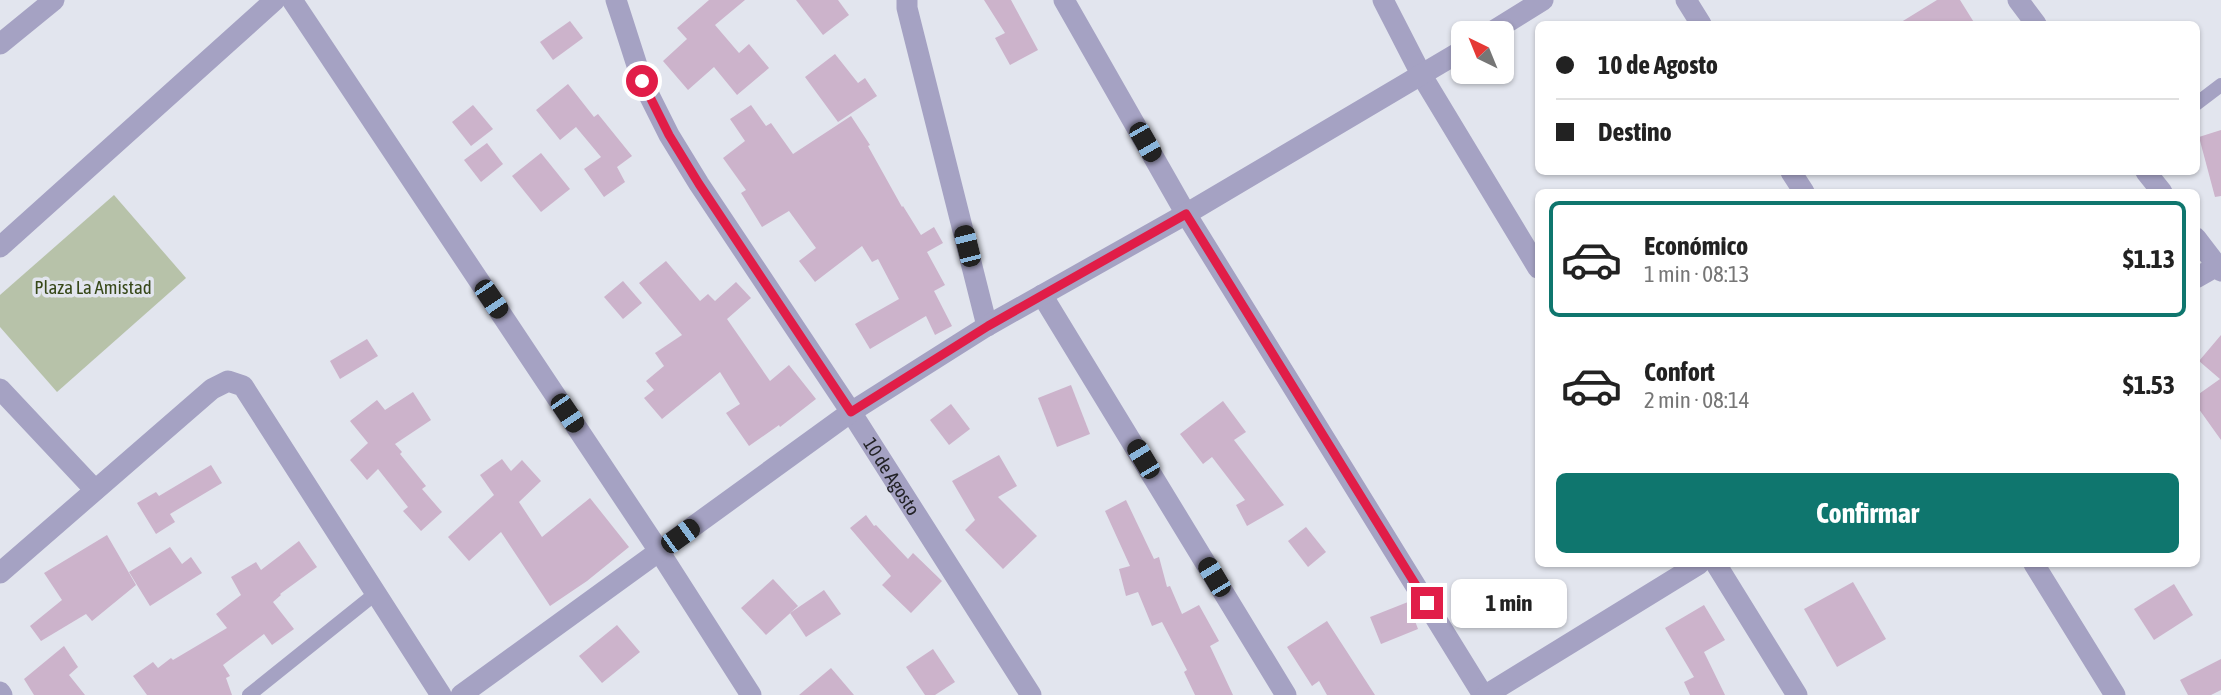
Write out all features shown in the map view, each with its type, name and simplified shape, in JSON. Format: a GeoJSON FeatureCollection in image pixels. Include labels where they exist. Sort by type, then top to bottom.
{"type":"FeatureCollection","features":[{"type":"Feature","properties":{"kind":"street"},"geometry":{"type":"LineString","coordinates":[[0,44],[54,0]]}},
{"type":"Feature","properties":{"kind":"street"},"geometry":{"type":"LineString","coordinates":[[0,247],[275,0]]}},
{"type":"Feature","properties":{"kind":"street"},"geometry":{"type":"LineString","coordinates":[[292,0],[659,551],[751,695]]}},
{"type":"Feature","properties":{"kind":"street","name":"10 de Agosto"},"geometry":{"type":"LineString","coordinates":[[616,0],[642,81],[669,135],[851,412],[1031,695]]}},
{"type":"Feature","properties":{"kind":"street"},"geometry":{"type":"LineString","coordinates":[[907,0],[988,326]]}},
{"type":"Feature","properties":{"kind":"street"},"geometry":{"type":"LineString","coordinates":[[1064,0],[1186,214],[1485,695],[1694,567]]}},
{"type":"Feature","properties":{"kind":"street"},"geometry":{"type":"LineString","coordinates":[[1384,0],[1422,76],[1535,263]]}},
{"type":"Feature","properties":{"kind":"street"},"geometry":{"type":"LineString","coordinates":[[1509,21],[1543,0]]}},
{"type":"Feature","properties":{"kind":"street"},"geometry":{"type":"LineString","coordinates":[[1686,0],[1699,21]]}},
{"type":"Feature","properties":{"kind":"street"},"geometry":{"type":"LineString","coordinates":[[2018,0],[2034,21]]}},
{"type":"Feature","properties":{"kind":"street"},"geometry":{"type":"LineString","coordinates":[[461,695],[851,412],[988,326],[1186,214],[1451,58]]}},
{"type":"Feature","properties":{"kind":"street"},"geometry":{"type":"LineString","coordinates":[[2200,243],[2219,268],[2200,276]]}},
{"type":"Feature","properties":{"kind":"street"},"geometry":{"type":"LineString","coordinates":[[1042,295],[1286,695]]}},
{"type":"Feature","properties":{"kind":"street"},"geometry":{"type":"LineString","coordinates":[[0,573],[212,389],[228,381],[243,386],[441,695]]}},
{"type":"Feature","properties":{"kind":"street"},"geometry":{"type":"LineString","coordinates":[[0,389],[95,490]]}},
{"type":"Feature","properties":{"kind":"street"},"geometry":{"type":"LineString","coordinates":[[1718,567],[1797,695]]}},
{"type":"Feature","properties":{"kind":"street"},"geometry":{"type":"LineString","coordinates":[[2036,567],[2115,695]]}},
{"type":"Feature","properties":{"kind":"lane"},"geometry":{"type":"LineString","coordinates":[[2200,101],[2221,86]]}},
{"type":"Feature","properties":{"kind":"lane"},"geometry":{"type":"LineString","coordinates":[[249,695],[375,594]]}},
{"type":"Feature","properties":{"kind":"green space","name":"Plaza La Amistad"},"geometry":{"type":"Polygon","coordinates":[[[114,195],[186,278],[57,392],[0,327],[0,295],[114,195]]]}},
{"type":"Feature","properties":{"kind":"building"},"geometry":{"type":"Polygon","coordinates":[[[709,0],[745,0],[715,25],[739,53],[749,44],[769,68],[737,95],[714,67],[688,90],[663,61],[687,39],[677,28],[709,0]]]}},
{"type":"Feature","properties":{"kind":"building"},"geometry":{"type":"Polygon","coordinates":[[[796,0],[838,0],[849,15],[823,35],[796,0]]]}},
{"type":"Feature","properties":{"kind":"building"},"geometry":{"type":"Polygon","coordinates":[[[984,0],[1011,0],[1038,50],[1010,65],[995,38],[1005,33],[984,0]]]}},
{"type":"Feature","properties":{"kind":"building"},"geometry":{"type":"Polygon","coordinates":[[[1937,0],[1960,0],[1973,21],[1903,21],[1937,0]]]}},
{"type":"Feature","properties":{"kind":"building"},"geometry":{"type":"Polygon","coordinates":[[[570,21],[583,38],[553,60],[540,42],[570,21]]]}},
{"type":"Feature","properties":{"kind":"building"},"geometry":{"type":"Polygon","coordinates":[[[835,54],[858,83],[865,78],[877,96],[838,122],[805,77],[835,54]]]}},
{"type":"Feature","properties":{"kind":"building"},"geometry":{"type":"Polygon","coordinates":[[[568,84],[594,117],[598,114],[632,156],[617,167],[625,182],[604,197],[584,169],[601,157],[576,127],[560,140],[536,110],[568,84]]]}},
{"type":"Feature","properties":{"kind":"building"},"geometry":{"type":"Polygon","coordinates":[[[473,105],[493,129],[471,146],[452,122],[473,105]]]}},
{"type":"Feature","properties":{"kind":"building"},"geometry":{"type":"Polygon","coordinates":[[[751,105],[766,126],[771,123],[793,154],[851,116],[870,145],[868,146],[902,207],[921,235],[934,227],[943,243],[927,252],[945,285],[934,291],[952,326],[935,335],[926,316],[870,349],[855,324],[899,299],[878,259],[872,262],[862,246],[815,282],[799,261],[816,248],[789,211],[762,227],[741,193],[746,190],[723,158],[745,141],[730,119],[751,105]]]}},
{"type":"Feature","properties":{"kind":"building"},"geometry":{"type":"Polygon","coordinates":[[[2221,130],[2221,196],[2215,197],[2200,137],[2221,130]]]}},
{"type":"Feature","properties":{"kind":"building"},"geometry":{"type":"Polygon","coordinates":[[[487,143],[503,164],[481,182],[464,160],[487,143]]]}},
{"type":"Feature","properties":{"kind":"building"},"geometry":{"type":"Polygon","coordinates":[[[541,153],[570,189],[541,212],[512,176],[541,153]]]}},
{"type":"Feature","properties":{"kind":"building"},"geometry":{"type":"Polygon","coordinates":[[[666,261],[700,301],[708,294],[715,301],[736,282],[751,298],[727,319],[770,381],[789,365],[816,399],[780,427],[779,425],[749,446],[726,413],[740,404],[720,372],[662,419],[644,398],[654,390],[646,381],[664,366],[655,353],[682,335],[639,283],[666,261]]]}},
{"type":"Feature","properties":{"kind":"building"},"geometry":{"type":"Polygon","coordinates":[[[623,281],[642,303],[623,319],[604,297],[623,281]]]}},
{"type":"Feature","properties":{"kind":"building"},"geometry":{"type":"Polygon","coordinates":[[[2221,335],[2221,440],[2200,411],[2200,393],[2220,379],[2200,360],[2221,335]]]}},
{"type":"Feature","properties":{"kind":"building"},"geometry":{"type":"Polygon","coordinates":[[[367,339],[378,356],[340,379],[330,361],[367,339]]]}},
{"type":"Feature","properties":{"kind":"building"},"geometry":{"type":"Polygon","coordinates":[[[1071,385],[1090,434],[1057,447],[1038,398],[1071,385]]]}},
{"type":"Feature","properties":{"kind":"building"},"geometry":{"type":"Polygon","coordinates":[[[413,392],[431,420],[395,444],[426,486],[422,489],[442,512],[421,531],[403,511],[408,507],[378,469],[367,480],[350,460],[368,443],[350,421],[377,400],[385,410],[413,392]]]}},
{"type":"Feature","properties":{"kind":"building"},"geometry":{"type":"Polygon","coordinates":[[[1223,401],[1246,432],[1234,440],[1284,505],[1247,526],[1236,505],[1245,500],[1212,457],[1203,464],[1180,434],[1223,401]]]}},
{"type":"Feature","properties":{"kind":"building"},"geometry":{"type":"Polygon","coordinates":[[[951,404],[970,429],[949,445],[930,420],[951,404]]]}},
{"type":"Feature","properties":{"kind":"building"},"geometry":{"type":"Polygon","coordinates":[[[999,455],[1017,486],[998,497],[1037,536],[1003,569],[965,530],[975,520],[952,481],[999,455]]]}},
{"type":"Feature","properties":{"kind":"building"},"geometry":{"type":"Polygon","coordinates":[[[502,459],[511,471],[522,460],[541,481],[519,502],[542,537],[590,498],[629,547],[587,581],[550,606],[501,532],[469,561],[448,537],[494,495],[480,475],[502,459]]]}},
{"type":"Feature","properties":{"kind":"building"},"geometry":{"type":"Polygon","coordinates":[[[211,465],[222,483],[170,514],[175,522],[156,534],[137,503],[156,492],[159,496],[211,465]]]}},
{"type":"Feature","properties":{"kind":"building"},"geometry":{"type":"Polygon","coordinates":[[[1126,500],[1154,559],[1159,557],[1167,587],[1170,586],[1182,614],[1199,605],[1219,641],[1210,646],[1233,695],[1195,695],[1184,672],[1187,670],[1162,622],[1152,626],[1138,592],[1126,596],[1119,569],[1130,566],[1105,511],[1126,500]]]}},
{"type":"Feature","properties":{"kind":"building"},"geometry":{"type":"Polygon","coordinates":[[[866,515],[908,559],[913,553],[942,581],[911,613],[882,585],[891,576],[850,528],[866,515]]]}},
{"type":"Feature","properties":{"kind":"building"},"geometry":{"type":"Polygon","coordinates":[[[1306,527],[1326,552],[1308,567],[1288,541],[1306,527]]]}},
{"type":"Feature","properties":{"kind":"building"},"geometry":{"type":"Polygon","coordinates":[[[107,535],[136,585],[92,621],[86,614],[41,641],[30,626],[62,600],[44,573],[107,535]]]}},
{"type":"Feature","properties":{"kind":"building"},"geometry":{"type":"Polygon","coordinates":[[[299,541],[317,567],[273,602],[294,629],[272,645],[264,634],[223,665],[230,676],[226,678],[232,695],[147,695],[133,676],[153,662],[158,668],[171,658],[173,660],[227,628],[216,614],[241,595],[231,577],[256,562],[261,570],[299,541]]]}},
{"type":"Feature","properties":{"kind":"building"},"geometry":{"type":"Polygon","coordinates":[[[170,547],[182,564],[191,557],[202,573],[150,606],[129,572],[170,547]]]}},
{"type":"Feature","properties":{"kind":"building"},"geometry":{"type":"Polygon","coordinates":[[[773,579],[798,606],[766,635],[741,608],[773,579]]]}},
{"type":"Feature","properties":{"kind":"building"},"geometry":{"type":"Polygon","coordinates":[[[1853,582],[1886,639],[1837,667],[1804,609],[1853,582]]]}},
{"type":"Feature","properties":{"kind":"building"},"geometry":{"type":"Polygon","coordinates":[[[2174,584],[2193,615],[2154,640],[2134,609],[2174,584]]]}},
{"type":"Feature","properties":{"kind":"building"},"geometry":{"type":"Polygon","coordinates":[[[824,590],[841,614],[806,637],[790,613],[824,590]]]}},
{"type":"Feature","properties":{"kind":"building"},"geometry":{"type":"Polygon","coordinates":[[[1408,602],[1418,629],[1381,644],[1370,617],[1408,602]]]}},
{"type":"Feature","properties":{"kind":"building"},"geometry":{"type":"Polygon","coordinates":[[[1704,605],[1725,640],[1704,652],[1725,695],[1690,695],[1684,682],[1694,677],[1665,628],[1704,605]]]}},
{"type":"Feature","properties":{"kind":"building"},"geometry":{"type":"Polygon","coordinates":[[[1327,621],[1375,695],[1327,695],[1319,681],[1312,686],[1287,647],[1327,621]]]}},
{"type":"Feature","properties":{"kind":"building"},"geometry":{"type":"Polygon","coordinates":[[[617,625],[640,652],[602,683],[579,656],[617,625]]]}},
{"type":"Feature","properties":{"kind":"building"},"geometry":{"type":"Polygon","coordinates":[[[64,646],[78,667],[69,675],[85,695],[34,695],[24,679],[64,646]]]}},
{"type":"Feature","properties":{"kind":"building"},"geometry":{"type":"Polygon","coordinates":[[[933,649],[955,682],[935,695],[925,695],[906,667],[933,649]]]}},
{"type":"Feature","properties":{"kind":"building"},"geometry":{"type":"Polygon","coordinates":[[[2221,659],[2221,690],[2211,695],[2188,695],[2180,680],[2221,659]]]}},
{"type":"Feature","properties":{"kind":"building"},"geometry":{"type":"Polygon","coordinates":[[[831,668],[854,695],[799,695],[831,668]]]}},
{"type":"Feature","properties":{"kind":"route"},"geometry":{"type":"LineString","coordinates":[[642,81],[669,135],[699,184],[851,412],[988,326],[1186,214],[1427,603]]}}]}
